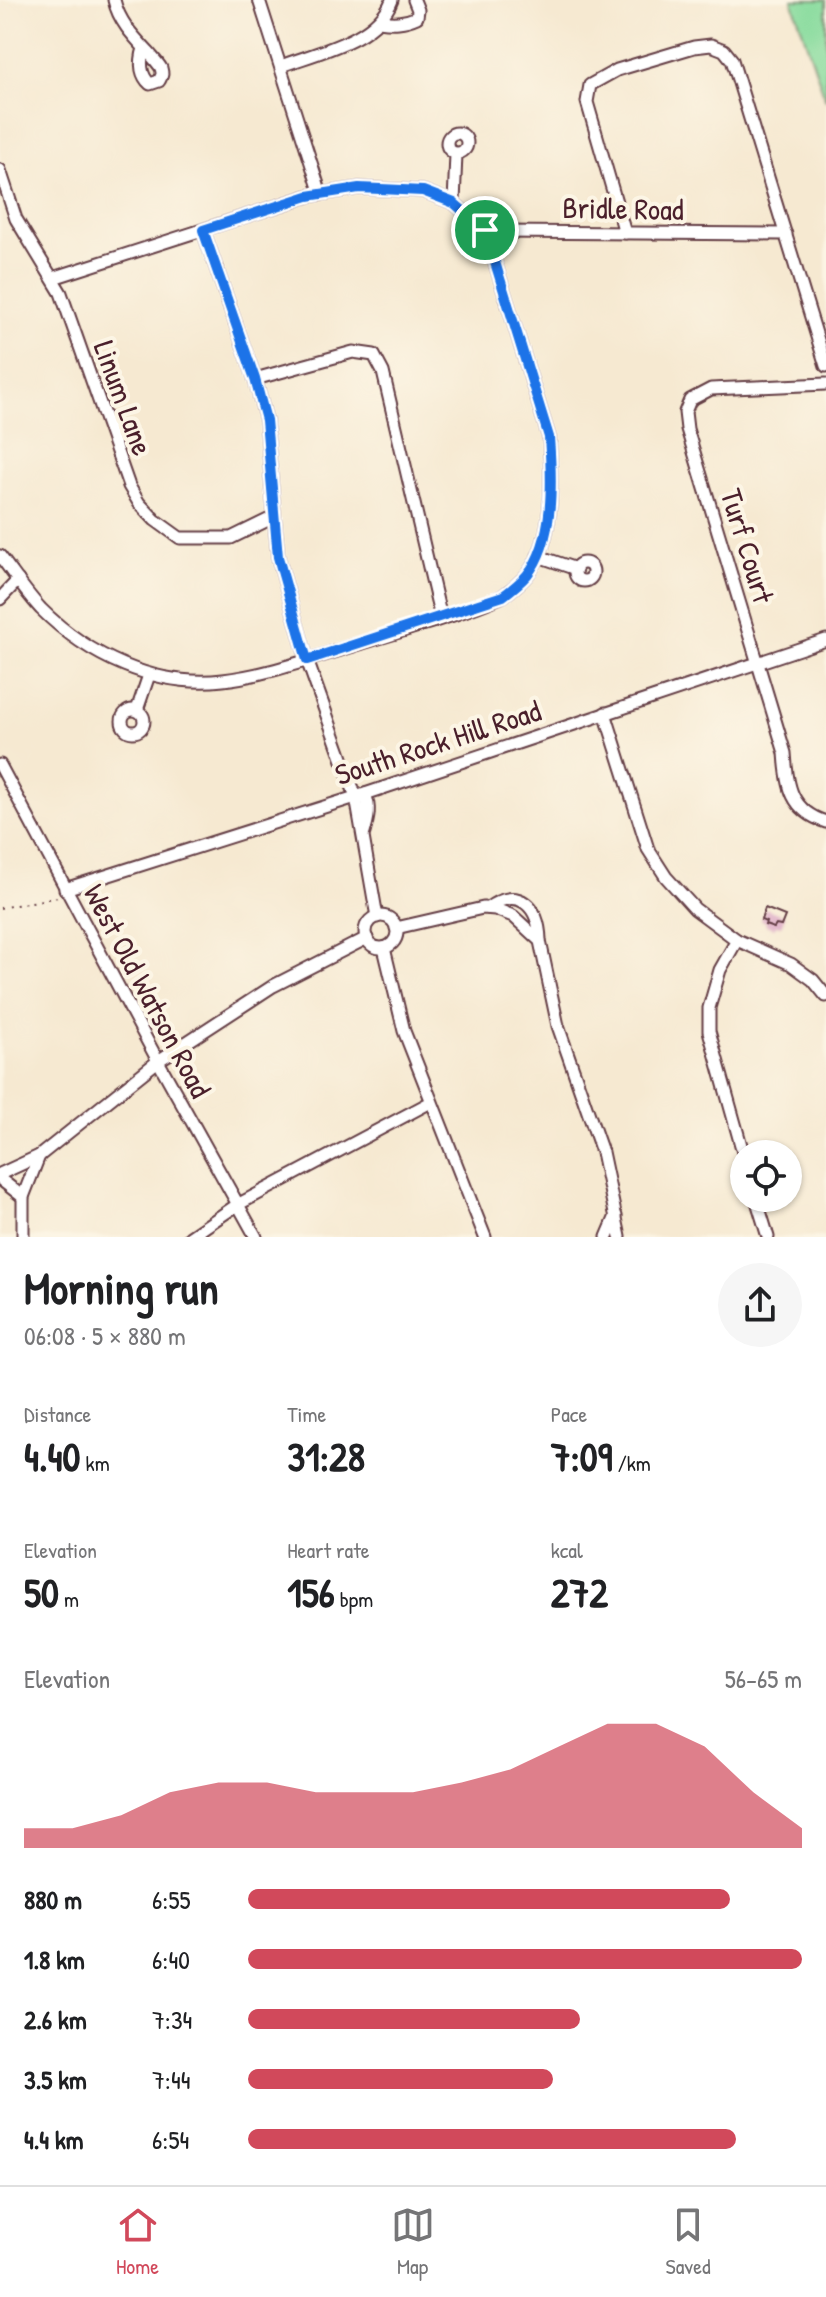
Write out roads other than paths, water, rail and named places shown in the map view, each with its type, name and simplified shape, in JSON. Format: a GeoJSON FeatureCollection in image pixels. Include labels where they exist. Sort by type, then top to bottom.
{"type":"FeatureCollection","features":[{"type":"Feature","properties":{"kind":"street"},"geometry":{"type":"LineString","coordinates":[[114,0],[117,14],[144,48]]}},
{"type":"Feature","properties":{"kind":"street"},"geometry":{"type":"LineString","coordinates":[[259,0],[321,194]]}},
{"type":"Feature","properties":{"kind":"street"},"geometry":{"type":"LineString","coordinates":[[281,66],[372,29],[392,0]]}},
{"type":"Feature","properties":{"kind":"street"},"geometry":{"type":"LineString","coordinates":[[379,21],[408,22],[417,17],[414,0]]}},
{"type":"Feature","properties":{"kind":"street"},"geometry":{"type":"LineString","coordinates":[[625,233],[587,102],[590,85],[617,70],[694,47],[711,45],[724,50],[732,60],[826,366]]}},
{"type":"Feature","properties":{"kind":"street"},"geometry":{"type":"LineString","coordinates":[[454,203],[456,154]]}},
{"type":"Feature","properties":{"kind":"street","name":"Linum Lane"},"geometry":{"type":"LineString","coordinates":[[0,170],[16,219],[61,293],[129,486],[139,503],[155,520],[180,538],[231,538],[274,517]]}},
{"type":"Feature","properties":{"kind":"street"},"geometry":{"type":"LineString","coordinates":[[0,556],[40,608],[73,637],[111,660],[149,675],[220,681],[307,660],[503,596],[528,574],[547,529],[552,472],[549,437],[485,230],[454,203],[423,191],[359,188],[308,196],[53,278]]}},
{"type":"Feature","properties":{"kind":"street"},"geometry":{"type":"LineString","coordinates":[[203,230],[255,379],[266,420],[278,557],[307,660],[360,795],[363,834],[377,917]]}},
{"type":"Feature","properties":{"kind":"street","name":"Bridle Road"},"geometry":{"type":"LineString","coordinates":[[485,230],[786,234]]}},
{"type":"Feature","properties":{"kind":"street"},"geometry":{"type":"LineString","coordinates":[[255,379],[353,352],[374,355],[383,372],[441,618]]}},
{"type":"Feature","properties":{"kind":"street","name":"Turf Court"},"geometry":{"type":"LineString","coordinates":[[826,384],[711,389],[690,400],[685,412],[687,429],[785,753],[787,777],[801,810],[826,822]]}},
{"type":"Feature","properties":{"kind":"street"},"geometry":{"type":"LineString","coordinates":[[538,556],[576,569]]}},
{"type":"Feature","properties":{"kind":"street"},"geometry":{"type":"LineString","coordinates":[[0,599],[18,580]]}},
{"type":"Feature","properties":{"kind":"street","name":"South Rock Hill Road"},"geometry":{"type":"LineString","coordinates":[[67,892],[826,640]]}},
{"type":"Feature","properties":{"kind":"street"},"geometry":{"type":"LineString","coordinates":[[137,710],[149,675]]}},
{"type":"Feature","properties":{"kind":"street"},"geometry":{"type":"LineString","coordinates":[[605,713],[648,849],[657,865],[695,909],[737,940],[791,964],[813,980],[826,996]]}},
{"type":"Feature","properties":{"kind":"street","name":"West Old Watson Road"},"geometry":{"type":"LineString","coordinates":[[0,765],[256,1237]]}},
{"type":"Feature","properties":{"kind":"street"},"geometry":{"type":"LineString","coordinates":[[488,908],[504,899],[521,900],[536,917],[558,1026],[599,1141],[620,1237]]}},
{"type":"Feature","properties":{"kind":"street"},"geometry":{"type":"LineString","coordinates":[[396,928],[488,908],[513,916],[540,941]]}},
{"type":"Feature","properties":{"kind":"street"},"geometry":{"type":"LineString","coordinates":[[377,917],[387,918],[396,928],[396,938],[384,948],[374,946],[367,938],[369,923],[377,917]]}},
{"type":"Feature","properties":{"kind":"street"},"geometry":{"type":"LineString","coordinates":[[23,1197],[0,1177],[39,1156],[158,1061],[273,986],[367,938]]}},
{"type":"Feature","properties":{"kind":"street"},"geometry":{"type":"LineString","coordinates":[[737,940],[720,970],[709,1008],[709,1031],[740,1140]]}},
{"type":"Feature","properties":{"kind":"street"},"geometry":{"type":"LineString","coordinates":[[384,948],[404,1031],[485,1237]]}},
{"type":"Feature","properties":{"kind":"street"},"geometry":{"type":"LineString","coordinates":[[190,1237],[237,1205],[431,1102]]}},
{"type":"Feature","properties":{"kind":"street"},"geometry":{"type":"LineString","coordinates":[[23,1237],[23,1197],[39,1156]]}},
{"type":"Feature","properties":{"kind":"street"},"geometry":{"type":"LineString","coordinates":[[760,1212],[768,1237]]}},
{"type":"Feature","properties":{"kind":"street"},"geometry":{"type":"LineString","coordinates":[[607,1237],[616,1216]]}}]}
